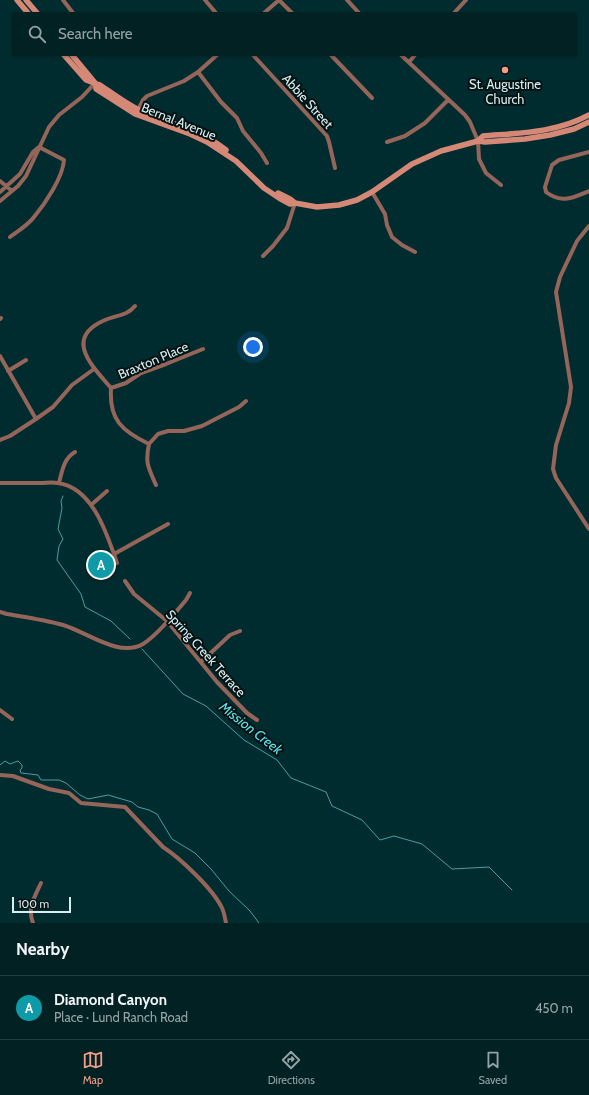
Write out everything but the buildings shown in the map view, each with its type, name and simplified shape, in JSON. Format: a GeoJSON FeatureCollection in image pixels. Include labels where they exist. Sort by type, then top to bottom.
{"type":"FeatureCollection","features":[{"type":"Feature","properties":{"kind":"main road"},"geometry":{"type":"LineString","coordinates":[[26,0],[36,12]]}},
{"type":"Feature","properties":{"kind":"main road"},"geometry":{"type":"LineString","coordinates":[[19,1],[27,12]]}},
{"type":"Feature","properties":{"kind":"main road","name":"Bernal Avenue"},"geometry":{"type":"LineString","coordinates":[[65,56],[86,80],[100,85],[138,110],[187,128],[219,144],[271,189],[295,203]]}},
{"type":"Feature","properties":{"kind":"main road","name":"Bernal Avenue"},"geometry":{"type":"LineString","coordinates":[[73,56],[95,84],[96,89],[134,114],[190,134],[207,142],[236,162],[264,188],[290,204],[295,203],[317,207],[339,205],[357,200],[372,192],[404,169],[423,158],[445,149],[478,141],[485,142],[525,139],[550,135],[574,129],[589,122]]}},
{"type":"Feature","properties":{"kind":"main road","name":"Bernal Avenue"},"geometry":{"type":"LineString","coordinates":[[478,141],[483,136],[524,133],[556,128],[572,123],[589,115]]}},
{"type":"Feature","properties":{"kind":"street"},"geometry":{"type":"LineString","coordinates":[[63,0],[72,12]]}},
{"type":"Feature","properties":{"kind":"street"},"geometry":{"type":"LineString","coordinates":[[205,0],[215,12]]}},
{"type":"Feature","properties":{"kind":"street"},"geometry":{"type":"LineString","coordinates":[[265,12],[279,0],[291,12]]}},
{"type":"Feature","properties":{"kind":"street"},"geometry":{"type":"LineString","coordinates":[[347,0],[358,12]]}},
{"type":"Feature","properties":{"kind":"street"},"geometry":{"type":"LineString","coordinates":[[455,12],[466,0]]}},
{"type":"Feature","properties":{"kind":"street"},"geometry":{"type":"LineString","coordinates":[[138,110],[147,96],[184,81],[198,72],[216,56]]}},
{"type":"Feature","properties":{"kind":"street","name":"Abbie Street"},"geometry":{"type":"LineString","coordinates":[[254,56],[326,136],[335,168]]}},
{"type":"Feature","properties":{"kind":"street"},"geometry":{"type":"LineString","coordinates":[[332,56],[372,98]]}},
{"type":"Feature","properties":{"kind":"street"},"geometry":{"type":"LineString","coordinates":[[402,56],[465,115],[470,122],[478,141],[479,159],[486,172],[500,185]]}},
{"type":"Feature","properties":{"kind":"street"},"geometry":{"type":"LineString","coordinates":[[409,62],[414,56]]}},
{"type":"Feature","properties":{"kind":"street"},"geometry":{"type":"LineString","coordinates":[[198,72],[221,102],[237,118],[243,131],[267,163]]}},
{"type":"Feature","properties":{"kind":"street"},"geometry":{"type":"LineString","coordinates":[[0,201],[18,186],[26,176],[48,128],[95,84]]}},
{"type":"Feature","properties":{"kind":"street"},"geometry":{"type":"LineString","coordinates":[[387,142],[405,136],[425,123],[448,100]]}},
{"type":"Feature","properties":{"kind":"street"},"geometry":{"type":"LineString","coordinates":[[0,192],[20,174],[33,152],[39,147]]}},
{"type":"Feature","properties":{"kind":"street"},"geometry":{"type":"LineString","coordinates":[[10,237],[33,218],[42,206],[64,168],[64,160],[39,147]]}},
{"type":"Feature","properties":{"kind":"street"},"geometry":{"type":"LineString","coordinates":[[589,152],[559,160],[552,165],[545,187],[546,192],[561,200],[570,199],[589,191]]}},
{"type":"Feature","properties":{"kind":"street"},"geometry":{"type":"LineString","coordinates":[[0,181],[12,191]]}},
{"type":"Feature","properties":{"kind":"street"},"geometry":{"type":"LineString","coordinates":[[372,192],[385,214],[387,225],[392,237],[402,245],[415,252]]}},
{"type":"Feature","properties":{"kind":"street"},"geometry":{"type":"LineString","coordinates":[[263,256],[287,228],[295,203]]}},
{"type":"Feature","properties":{"kind":"street"},"geometry":{"type":"LineString","coordinates":[[589,226],[577,241],[560,277],[556,292],[570,387],[569,403],[556,445],[553,469],[556,478],[589,528]]}},
{"type":"Feature","properties":{"kind":"street"},"geometry":{"type":"LineString","coordinates":[[135,306],[126,314],[105,320],[92,327],[86,335],[83,344],[86,357],[94,369],[111,388],[110,398],[116,419],[131,435],[149,444]]}},
{"type":"Feature","properties":{"kind":"street","name":"Braxton Place"},"geometry":{"type":"LineString","coordinates":[[111,388],[126,383],[141,373],[203,349]]}},
{"type":"Feature","properties":{"kind":"street"},"geometry":{"type":"LineString","coordinates":[[0,356],[36,419]]}},
{"type":"Feature","properties":{"kind":"street"},"geometry":{"type":"LineString","coordinates":[[8,371],[26,360]]}},
{"type":"Feature","properties":{"kind":"street"},"geometry":{"type":"LineString","coordinates":[[0,440],[10,436],[53,407],[72,385],[94,369]]}},
{"type":"Feature","properties":{"kind":"street"},"geometry":{"type":"LineString","coordinates":[[156,484],[148,467],[146,457],[149,444],[158,434],[202,426],[246,402]]}},
{"type":"Feature","properties":{"kind":"street"},"geometry":{"type":"LineString","coordinates":[[59,483],[63,465],[69,455],[75,452]]}},
{"type":"Feature","properties":{"kind":"street"},"geometry":{"type":"LineString","coordinates":[[0,483],[59,483],[82,494],[91,504],[105,529],[116,563]]}},
{"type":"Feature","properties":{"kind":"street"},"geometry":{"type":"LineString","coordinates":[[91,504],[107,491]]}},
{"type":"Feature","properties":{"kind":"street"},"geometry":{"type":"LineString","coordinates":[[114,554],[168,524]]}},
{"type":"Feature","properties":{"kind":"street","name":"Spring Creek Terrace"},"geometry":{"type":"LineString","coordinates":[[125,581],[134,594],[167,621],[226,692],[247,713],[257,720]]}},
{"type":"Feature","properties":{"kind":"street"},"geometry":{"type":"LineString","coordinates":[[0,612],[62,625],[112,646],[134,648],[144,644],[186,600],[190,593]]}},
{"type":"Feature","properties":{"kind":"street"},"geometry":{"type":"LineString","coordinates":[[201,662],[230,635],[240,631]]}},
{"type":"Feature","properties":{"kind":"street"},"geometry":{"type":"LineString","coordinates":[[0,710],[12,719]]}},
{"type":"Feature","properties":{"kind":"street"},"geometry":{"type":"LineString","coordinates":[[0,775],[13,776],[49,789],[69,793],[81,803],[125,807],[162,847],[191,868],[222,907],[226,923]]}},
{"type":"Feature","properties":{"kind":"street"},"geometry":{"type":"LineString","coordinates":[[33,923],[30,916],[30,908],[41,883]]}},
{"type":"Feature","properties":{"kind":"waterway","name":"Mission Creek"},"geometry":{"type":"LineString","coordinates":[[63,496],[61,501],[62,508],[58,529],[63,539],[59,546],[57,560],[81,594],[85,607],[111,621],[130,639]]}},
{"type":"Feature","properties":{"kind":"waterway","name":"Mission Creek"},"geometry":{"type":"LineString","coordinates":[[142,649],[183,694],[206,706],[244,740],[277,760],[291,778],[326,792],[332,806],[362,820],[380,840],[394,836],[422,844],[452,869],[489,867],[512,890]]}},
{"type":"Feature","properties":{"kind":"waterway"},"geometry":{"type":"LineString","coordinates":[[0,765],[5,761],[10,764],[18,761],[22,765],[20,770],[21,773],[38,775],[41,780],[59,780],[66,783],[80,795],[88,799],[108,795],[132,802],[138,807],[157,814],[172,839],[195,853],[211,869],[229,891],[250,911],[259,923]]}},
{"type":"Feature","properties":{"kind":"place","name":"St. Augustine Church"},"geometry":{"type":"Point","coordinates":[505,70]}},
{"type":"Feature","properties":{"kind":"place","name":"Diamond Canyon"},"geometry":{"type":"Point","coordinates":[101,565]}}]}
